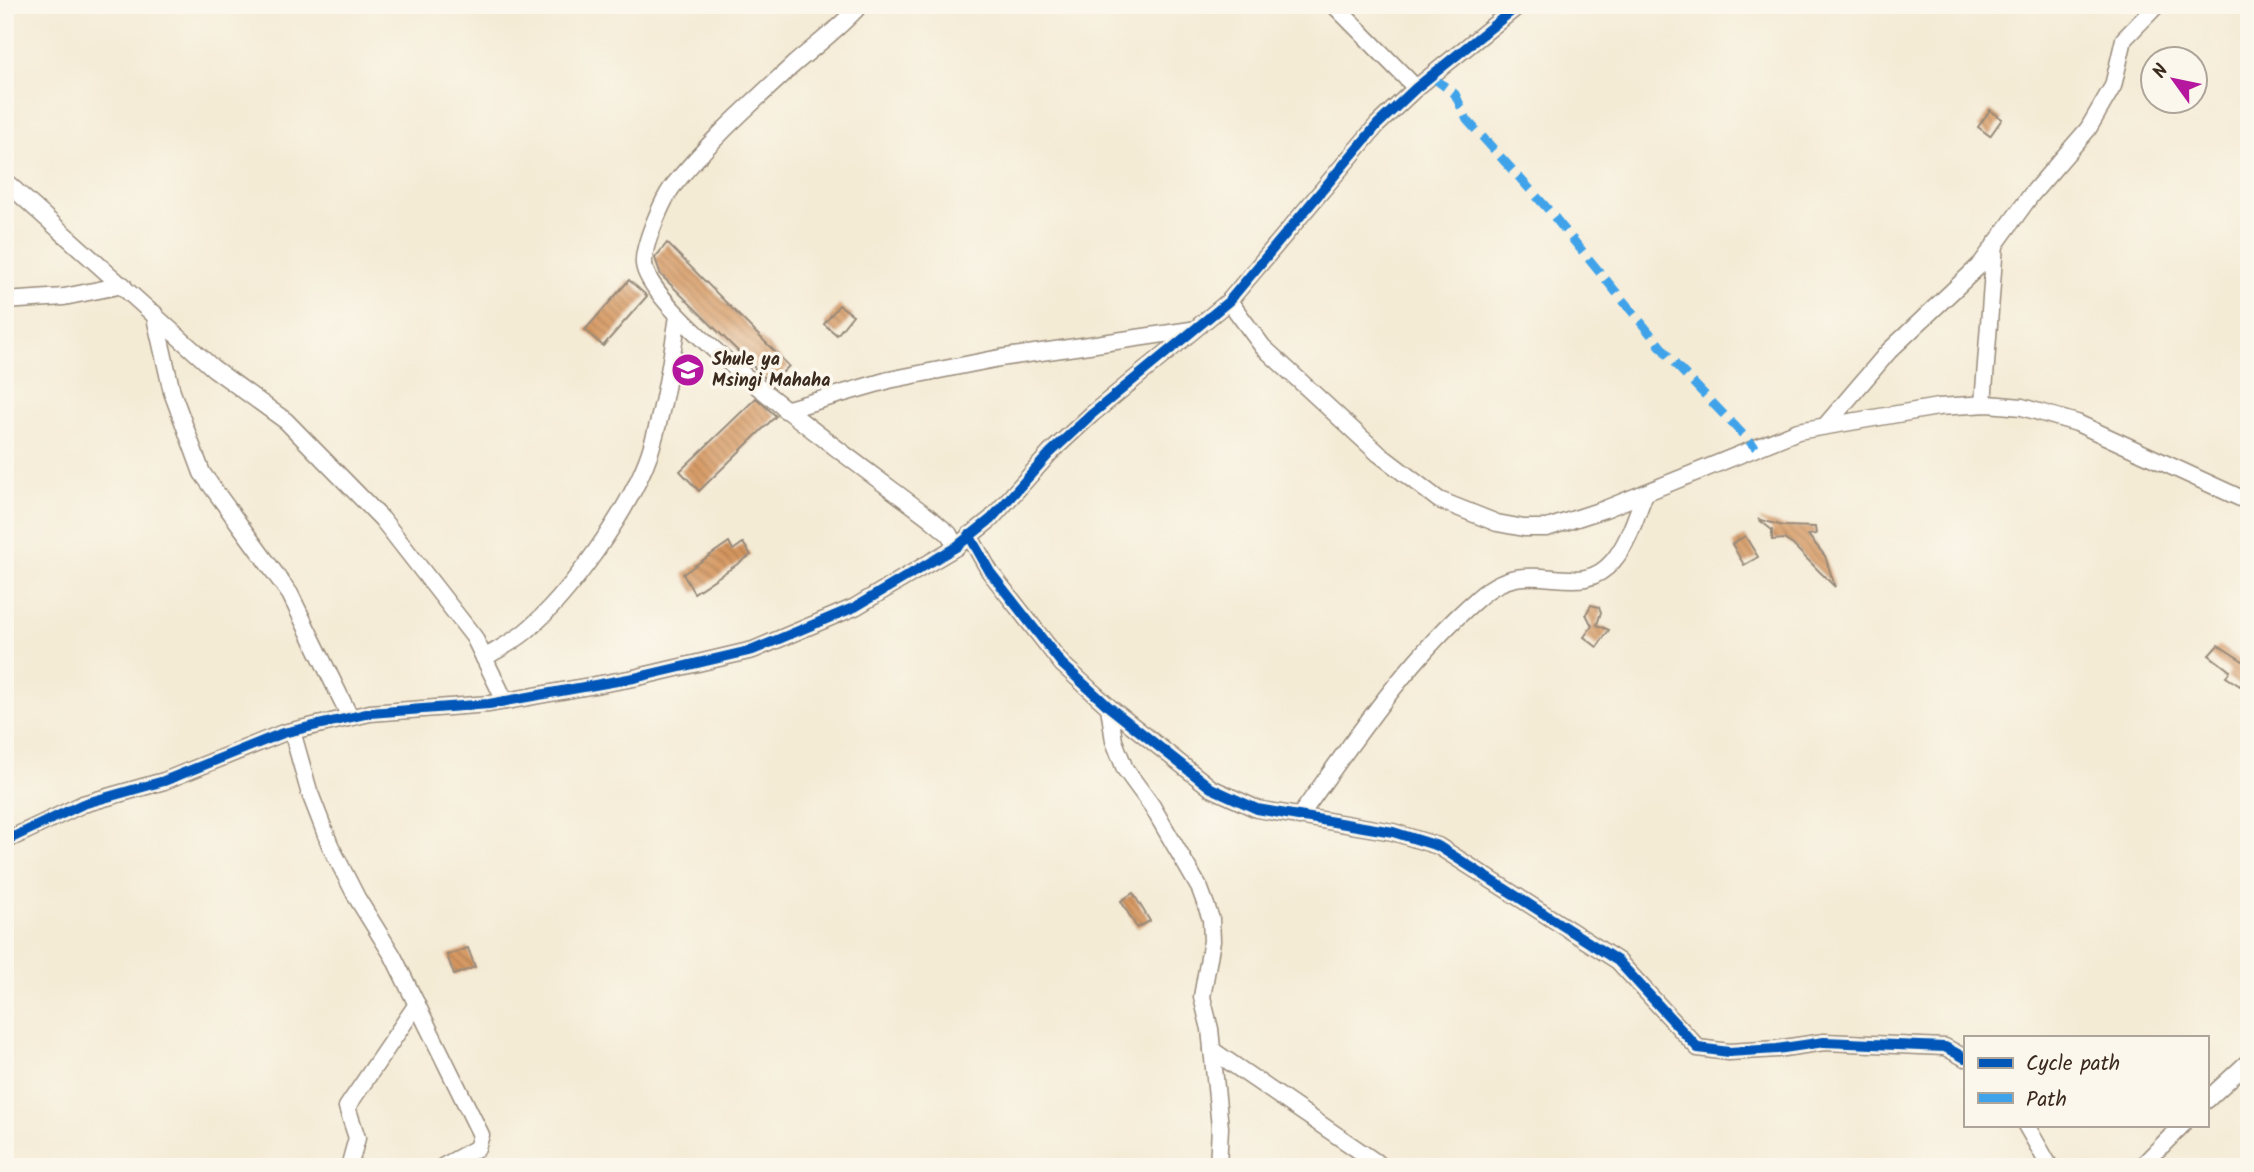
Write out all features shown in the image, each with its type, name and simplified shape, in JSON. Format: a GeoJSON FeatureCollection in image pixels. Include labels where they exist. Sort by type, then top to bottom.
{"type":"FeatureCollection","features":[{"type":"Feature","properties":{"kind":"street"},"geometry":{"type":"LineString","coordinates":[[860,5],[755,103],[672,188],[657,215],[644,264],[651,283],[678,316],[785,410],[931,519],[949,534],[956,547]]}},
{"type":"Feature","properties":{"kind":"street"},"geometry":{"type":"LineString","coordinates":[[1334,5],[1416,88]]}},
{"type":"Feature","properties":{"kind":"street"},"geometry":{"type":"LineString","coordinates":[[5,841],[83,804],[164,781],[292,731],[370,713],[505,701],[634,678],[752,650],[855,607],[956,547],[991,519],[1050,453],[1092,414],[1229,301],[1348,157],[1416,88],[1519,5]]}},
{"type":"Feature","properties":{"kind":"street"},"geometry":{"type":"LineString","coordinates":[[1826,425],[1889,351],[1981,264],[2097,116],[2113,86],[2124,39],[2157,5]]}},
{"type":"Feature","properties":{"kind":"street"},"geometry":{"type":"LineString","coordinates":[[5,181],[213,368],[286,421],[382,519],[474,637],[505,701]]}},
{"type":"Feature","properties":{"kind":"street"},"geometry":{"type":"LineString","coordinates":[[1983,404],[1995,244]]}},
{"type":"Feature","properties":{"kind":"street"},"geometry":{"type":"LineString","coordinates":[[5,302],[64,297],[123,285]]}},
{"type":"Feature","properties":{"kind":"street"},"geometry":{"type":"LineString","coordinates":[[1229,301],[1263,347],[1346,426],[1439,500],[1497,523],[1524,528],[1547,528],[1645,494],[1798,431],[1938,407],[1983,404],[2022,407],[2077,423],[2249,502]]}},
{"type":"Feature","properties":{"kind":"street"},"geometry":{"type":"LineString","coordinates":[[154,313],[172,392],[202,473],[290,594],[351,717]]}},
{"type":"Feature","properties":{"kind":"street"},"geometry":{"type":"LineString","coordinates":[[484,658],[524,633],[542,616],[592,556],[624,505],[649,455],[667,386],[678,316]]}},
{"type":"Feature","properties":{"kind":"street"},"geometry":{"type":"LineString","coordinates":[[785,410],[889,380],[1000,358],[1192,329]]}},
{"type":"Feature","properties":{"kind":"street"},"geometry":{"type":"LineString","coordinates":[[1299,817],[1404,678],[1440,635],[1477,599],[1494,585],[1523,577],[1572,582],[1602,571],[1628,538],[1645,494]]}},
{"type":"Feature","properties":{"kind":"street"},"geometry":{"type":"LineString","coordinates":[[969,535],[990,572],[1062,664],[1109,707],[1211,788],[1257,809],[1393,832],[1438,846],[1618,961],[1698,1048],[1729,1052],[1824,1042],[1945,1048],[1964,1058]]}},
{"type":"Feature","properties":{"kind":"street"},"geometry":{"type":"LineString","coordinates":[[1109,707],[1114,740],[1125,769],[1152,806],[1199,889],[1211,919],[1212,941],[1202,997],[1212,1050],[1220,1127],[1218,1167]]}},
{"type":"Feature","properties":{"kind":"street"},"geometry":{"type":"LineString","coordinates":[[292,731],[309,791],[330,845],[417,1004],[481,1135],[477,1148],[442,1167]]}},
{"type":"Feature","properties":{"kind":"street"},"geometry":{"type":"LineString","coordinates":[[349,1167],[357,1138],[347,1107],[417,1004]]}},
{"type":"Feature","properties":{"kind":"street"},"geometry":{"type":"LineString","coordinates":[[1212,1050],[1383,1167]]}},
{"type":"Feature","properties":{"kind":"street"},"geometry":{"type":"LineString","coordinates":[[2208,1099],[2249,1061]]}},
{"type":"Feature","properties":{"kind":"street"},"geometry":{"type":"LineString","coordinates":[[2027,1126],[2050,1167]]}},
{"type":"Feature","properties":{"kind":"street"},"geometry":{"type":"LineString","coordinates":[[2141,1167],[2181,1126]]}},
{"type":"Feature","properties":{"kind":"building"},"geometry":{"type":"Polygon","coordinates":[[[1990,110],[2002,119],[1990,136],[1978,127],[1990,110]]]}},
{"type":"Feature","properties":{"kind":"building"},"geometry":{"type":"Polygon","coordinates":[[[667,243],[789,366],[771,384],[661,275],[655,258],[667,243]]]}},
{"type":"Feature","properties":{"kind":"building"},"geometry":{"type":"Polygon","coordinates":[[[629,280],[647,296],[603,346],[585,330],[629,280]]]}},
{"type":"Feature","properties":{"kind":"building"},"geometry":{"type":"Polygon","coordinates":[[[839,305],[853,315],[837,335],[824,324],[839,305]]]}},
{"type":"Feature","properties":{"kind":"building"},"geometry":{"type":"Polygon","coordinates":[[[756,398],[776,416],[699,491],[680,471],[756,398]]]}},
{"type":"Feature","properties":{"kind":"building"},"geometry":{"type":"Polygon","coordinates":[[[1758,519],[1783,526],[1815,527],[1816,534],[1808,535],[1825,556],[1835,587],[1793,545],[1784,539],[1772,540],[1772,530],[1758,519]]]}},
{"type":"Feature","properties":{"kind":"building"},"geometry":{"type":"Polygon","coordinates":[[[1745,536],[1758,557],[1744,565],[1732,544],[1745,536]]]}},
{"type":"Feature","properties":{"kind":"building"},"geometry":{"type":"Polygon","coordinates":[[[729,542],[733,550],[743,543],[751,555],[694,593],[683,574],[729,542]]]}},
{"type":"Feature","properties":{"kind":"building"},"geometry":{"type":"Polygon","coordinates":[[[1591,605],[1599,607],[1601,612],[1597,625],[1609,630],[1597,647],[1584,637],[1592,626],[1586,614],[1591,605]]]}},
{"type":"Feature","properties":{"kind":"building"},"geometry":{"type":"Polygon","coordinates":[[[2218,645],[2249,665],[2249,674],[2240,686],[2226,677],[2230,671],[2209,655],[2218,645]]]}},
{"type":"Feature","properties":{"kind":"building"},"geometry":{"type":"Polygon","coordinates":[[[1133,893],[1150,921],[1137,928],[1121,901],[1133,893]]]}},
{"type":"Feature","properties":{"kind":"building"},"geometry":{"type":"Polygon","coordinates":[[[468,948],[475,967],[454,975],[447,955],[468,948]]]}},
{"type":"Feature","properties":{"kind":"marked path"},"geometry":{"type":"LineString","coordinates":[[1431,76],[1455,94],[1467,120],[1546,207],[1676,365],[1756,448]]}},
{"type":"Feature","properties":{"kind":"cycle path"},"geometry":{"type":"LineString","coordinates":[[5,841],[83,804],[164,781],[283,733],[370,713],[489,704],[634,678],[753,650],[855,607],[956,547],[991,519],[1050,453],[1092,414],[1229,301],[1377,125],[1416,88],[1519,5]]}},
{"type":"Feature","properties":{"kind":"cycle path"},"geometry":{"type":"LineString","coordinates":[[969,535],[990,572],[1062,664],[1109,707],[1211,788],[1257,809],[1393,832],[1438,846],[1618,961],[1698,1048],[1729,1052],[1824,1042],[1945,1047],[1964,1057]]}},
{"type":"Feature","properties":{"kind":"place","name":"Shule ya Msingi Mahaha"},"geometry":{"type":"Point","coordinates":[688,370]}}]}
